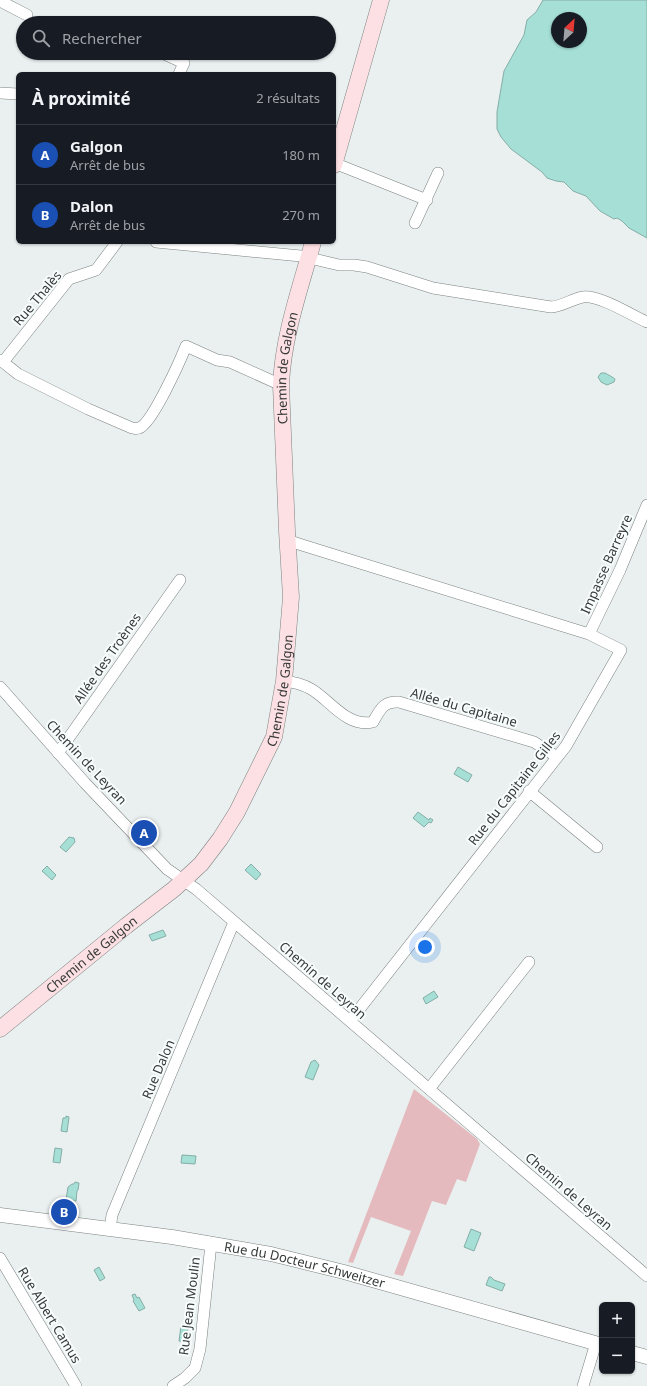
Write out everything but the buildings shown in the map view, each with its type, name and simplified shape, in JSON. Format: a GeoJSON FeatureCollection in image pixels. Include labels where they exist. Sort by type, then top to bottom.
{"type":"FeatureCollection","features":[{"type":"Feature","properties":{"kind":"main road"},"geometry":{"type":"LineString","coordinates":[[336,157],[381,0]]}},
{"type":"Feature","properties":{"kind":"main road","name":"Chemin de Galgon"},"geometry":{"type":"LineString","coordinates":[[0,1029],[184,880],[201,864],[237,812],[274,737],[284,681],[291,597],[281,385],[282,367],[286,339],[312,244]]}},
{"type":"Feature","properties":{"kind":"street"},"geometry":{"type":"LineString","coordinates":[[0,1],[27,15]]}},
{"type":"Feature","properties":{"kind":"street"},"geometry":{"type":"LineString","coordinates":[[177,60],[184,63],[180,72]]}},
{"type":"Feature","properties":{"kind":"street"},"geometry":{"type":"LineString","coordinates":[[0,93],[16,94]]}},
{"type":"Feature","properties":{"kind":"street"},"geometry":{"type":"LineString","coordinates":[[336,165],[427,200]]}},
{"type":"Feature","properties":{"kind":"street"},"geometry":{"type":"LineString","coordinates":[[415,223],[427,200],[438,173]]}},
{"type":"Feature","properties":{"kind":"street","name":"Rue Thalès"},"geometry":{"type":"LineString","coordinates":[[1,361],[69,279],[96,270],[116,244]]}},
{"type":"Feature","properties":{"kind":"street"},"geometry":{"type":"LineString","coordinates":[[175,244],[309,258],[339,265],[367,267],[433,288],[551,307],[559,307],[574,299],[592,297],[647,322]]}},
{"type":"Feature","properties":{"kind":"street"},"geometry":{"type":"LineString","coordinates":[[1,361],[18,374],[88,410],[132,428],[139,428],[143,425],[162,398],[186,346],[217,360],[230,362],[281,385]]}},
{"type":"Feature","properties":{"kind":"street","name":"Impasse Barreyre"},"geometry":{"type":"LineString","coordinates":[[590,634],[620,570],[647,505]]}},
{"type":"Feature","properties":{"kind":"street","name":"Rue du Capitaine Gilles"},"geometry":{"type":"LineString","coordinates":[[288,542],[293,542],[590,634],[620,650],[566,746],[350,1021]]}},
{"type":"Feature","properties":{"kind":"street","name":"Allée des Troènes"},"geometry":{"type":"LineString","coordinates":[[58,753],[180,580]]}},
{"type":"Feature","properties":{"kind":"street","name":"Allée du Capitaine"},"geometry":{"type":"LineString","coordinates":[[284,681],[300,684],[311,689],[332,706],[353,720],[359,722],[373,722],[381,708],[387,703],[399,702],[534,742],[557,758]]}},
{"type":"Feature","properties":{"kind":"street","name":"Chemin de Leyran"},"geometry":{"type":"LineString","coordinates":[[0,687],[58,753],[167,869],[196,889],[647,1276]]}},
{"type":"Feature","properties":{"kind":"street"},"geometry":{"type":"LineString","coordinates":[[530,791],[597,847]]}},
{"type":"Feature","properties":{"kind":"street","name":"Rue Dalon"},"geometry":{"type":"LineString","coordinates":[[110,1229],[112,1216],[234,922]]}},
{"type":"Feature","properties":{"kind":"street"},"geometry":{"type":"LineString","coordinates":[[429,1089],[528,962]]}},
{"type":"Feature","properties":{"kind":"street","name":"Rue du Docteur Schweitzer"},"geometry":{"type":"LineString","coordinates":[[0,1215],[172,1237],[271,1254],[344,1272],[599,1344]]}},
{"type":"Feature","properties":{"kind":"street","name":"Rue Jean Moulin"},"geometry":{"type":"LineString","coordinates":[[173,1386],[185,1378],[195,1368],[197,1362],[200,1349],[211,1244]]}},
{"type":"Feature","properties":{"kind":"street","name":"Rue Albert Camus"},"geometry":{"type":"LineString","coordinates":[[0,1258],[76,1386]]}},
{"type":"Feature","properties":{"kind":"street"},"geometry":{"type":"LineString","coordinates":[[583,1386],[599,1344]]}},
{"type":"Feature","properties":{"kind":"street"},"geometry":{"type":"LineString","coordinates":[[635,1354],[647,1357]]}},
{"type":"Feature","properties":{"kind":"shaded area"},"geometry":{"type":"Polygon","coordinates":[[[543,0],[647,0],[647,238],[629,228],[617,218],[614,219],[600,211],[586,196],[573,191],[564,182],[547,178],[542,172],[511,149],[501,137],[497,129],[497,112],[504,71],[524,35],[527,20],[536,12],[543,0]]]}},
{"type":"Feature","properties":{"kind":"shaded area"},"geometry":{"type":"Polygon","coordinates":[[[601,373],[605,373],[614,378],[614,382],[607,385],[601,382],[598,377],[601,373]]]}},
{"type":"Feature","properties":{"kind":"shaded area"},"geometry":{"type":"Polygon","coordinates":[[[458,767],[472,775],[468,782],[454,774],[458,767]]]}},
{"type":"Feature","properties":{"kind":"shaded area"},"geometry":{"type":"Polygon","coordinates":[[[418,812],[429,820],[430,818],[433,820],[431,823],[429,822],[424,827],[413,818],[418,812]]]}},
{"type":"Feature","properties":{"kind":"shaded area"},"geometry":{"type":"Polygon","coordinates":[[[69,837],[74,838],[75,842],[66,852],[60,847],[69,837]]]}},
{"type":"Feature","properties":{"kind":"shaded area"},"geometry":{"type":"Polygon","coordinates":[[[251,864],[261,874],[256,880],[245,870],[251,864]]]}},
{"type":"Feature","properties":{"kind":"shaded area"},"geometry":{"type":"Polygon","coordinates":[[[47,866],[56,875],[52,880],[42,871],[47,866]]]}},
{"type":"Feature","properties":{"kind":"shaded area"},"geometry":{"type":"Polygon","coordinates":[[[163,930],[166,936],[152,941],[149,935],[163,930]]]}},
{"type":"Feature","properties":{"kind":"shaded area"},"geometry":{"type":"Polygon","coordinates":[[[434,991],[438,997],[426,1004],[423,998],[434,991]]]}},
{"type":"Feature","properties":{"kind":"shaded area"},"geometry":{"type":"Polygon","coordinates":[[[315,1060],[319,1065],[313,1080],[305,1077],[311,1062],[315,1060]]]}},
{"type":"Feature","properties":{"kind":"shaded area"},"geometry":{"type":"Polygon","coordinates":[[[414,1089],[477,1139],[480,1144],[466,1182],[457,1179],[446,1205],[432,1201],[403,1276],[394,1274],[411,1231],[371,1217],[353,1263],[348,1262],[414,1089]]]}},
{"type":"Feature","properties":{"kind":"shaded area"},"geometry":{"type":"Polygon","coordinates":[[[66,1116],[69,1117],[67,1132],[61,1131],[63,1118],[66,1118],[66,1116]]]}},
{"type":"Feature","properties":{"kind":"shaded area"},"geometry":{"type":"Polygon","coordinates":[[[55,1148],[62,1149],[60,1163],[53,1162],[55,1148]]]}},
{"type":"Feature","properties":{"kind":"shaded area"},"geometry":{"type":"Polygon","coordinates":[[[182,1155],[196,1156],[195,1164],[181,1163],[182,1155]]]}},
{"type":"Feature","properties":{"kind":"shaded area"},"geometry":{"type":"Polygon","coordinates":[[[75,1182],[79,1183],[76,1201],[66,1200],[68,1187],[75,1182]]]}},
{"type":"Feature","properties":{"kind":"shaded area"},"geometry":{"type":"Polygon","coordinates":[[[471,1229],[481,1233],[474,1251],[464,1247],[471,1229]]]}},
{"type":"Feature","properties":{"kind":"shaded area"},"geometry":{"type":"Polygon","coordinates":[[[99,1267],[105,1278],[100,1281],[94,1270],[99,1267]]]}},
{"type":"Feature","properties":{"kind":"shaded area"},"geometry":{"type":"Polygon","coordinates":[[[489,1277],[505,1284],[502,1291],[486,1285],[489,1277]]]}},
{"type":"Feature","properties":{"kind":"shaded area"},"geometry":{"type":"Polygon","coordinates":[[[135,1294],[137,1298],[139,1297],[145,1308],[139,1311],[133,1301],[132,1295],[135,1294]]]}},
{"type":"Feature","properties":{"kind":"shaded area"},"geometry":{"type":"Polygon","coordinates":[[[181,1326],[188,1327],[186,1342],[179,1341],[181,1326]]]}},
{"type":"Feature","properties":{"kind":"shaded area"},"geometry":{"type":"Polygon","coordinates":[[[70,1344],[76,1354],[71,1357],[65,1347],[70,1344]]]}},
{"type":"Feature","properties":{"kind":"place","name":"Galgon"},"geometry":{"type":"Point","coordinates":[144,833]}},
{"type":"Feature","properties":{"kind":"place","name":"Dalon"},"geometry":{"type":"Point","coordinates":[64,1212]}}]}
